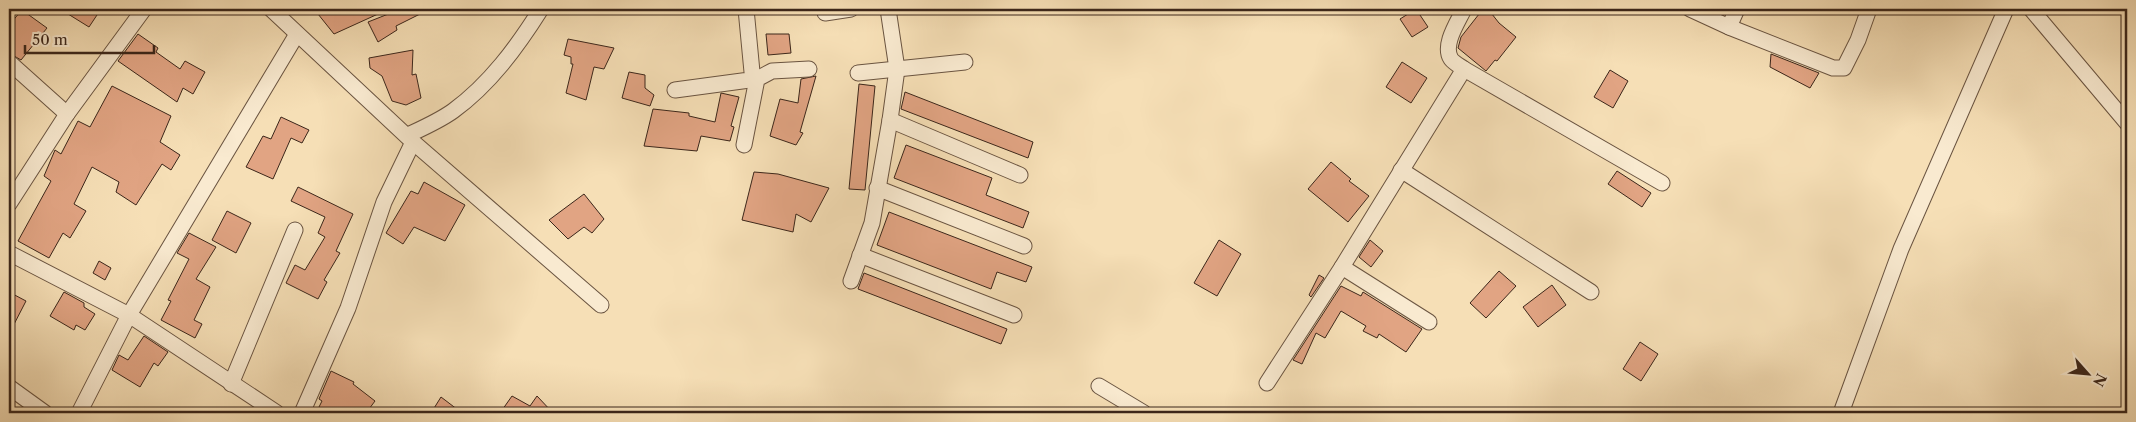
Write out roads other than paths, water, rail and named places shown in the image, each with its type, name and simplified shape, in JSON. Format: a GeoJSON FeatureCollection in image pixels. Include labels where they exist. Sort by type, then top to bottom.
{"type":"FeatureCollection","features":[{"type":"Feature","properties":{"kind":"street"},"geometry":{"type":"LineString","coordinates":[[9,204],[68,114],[144,9]]}},
{"type":"Feature","properties":{"kind":"street"},"geometry":{"type":"LineString","coordinates":[[271,9],[411,138],[600,305]]}},
{"type":"Feature","properties":{"kind":"street"},"geometry":{"type":"LineString","coordinates":[[302,413],[345,317],[384,202],[411,138],[475,94],[513,51],[541,9]]}},
{"type":"Feature","properties":{"kind":"street"},"geometry":{"type":"LineString","coordinates":[[744,145],[757,79],[752,72],[746,9]]}},
{"type":"Feature","properties":{"kind":"street"},"geometry":{"type":"LineString","coordinates":[[825,13],[851,9]]}},
{"type":"Feature","properties":{"kind":"street"},"geometry":{"type":"LineString","coordinates":[[851,281],[872,223],[897,69],[888,9]]}},
{"type":"Feature","properties":{"kind":"street"},"geometry":{"type":"LineString","coordinates":[[1464,9],[1450,40],[1448,52],[1451,59],[1464,69],[1662,183]]}},
{"type":"Feature","properties":{"kind":"street"},"geometry":{"type":"LineString","coordinates":[[1690,9],[1729,27],[1834,68],[1844,68],[1858,40],[1869,9]]}},
{"type":"Feature","properties":{"kind":"street"},"geometry":{"type":"LineString","coordinates":[[1729,27],[1737,9]]}},
{"type":"Feature","properties":{"kind":"street"},"geometry":{"type":"LineString","coordinates":[[1840,413],[1901,249],[2006,9]]}},
{"type":"Feature","properties":{"kind":"street"},"geometry":{"type":"LineString","coordinates":[[2031,9],[2127,124]]}},
{"type":"Feature","properties":{"kind":"street"},"geometry":{"type":"LineString","coordinates":[[79,413],[129,315],[297,34]]}},
{"type":"Feature","properties":{"kind":"street"},"geometry":{"type":"LineString","coordinates":[[9,62],[68,114]]}},
{"type":"Feature","properties":{"kind":"street"},"geometry":{"type":"LineString","coordinates":[[858,73],[964,62]]}},
{"type":"Feature","properties":{"kind":"street"},"geometry":{"type":"LineString","coordinates":[[675,90],[757,79],[772,71],[809,68]]}},
{"type":"Feature","properties":{"kind":"street"},"geometry":{"type":"LineString","coordinates":[[1268,383],[1464,69]]}},
{"type":"Feature","properties":{"kind":"street"},"geometry":{"type":"LineString","coordinates":[[890,120],[1020,175]]}},
{"type":"Feature","properties":{"kind":"street"},"geometry":{"type":"LineString","coordinates":[[1400,170],[1591,292]]}},
{"type":"Feature","properties":{"kind":"street"},"geometry":{"type":"LineString","coordinates":[[877,188],[1024,246]]}},
{"type":"Feature","properties":{"kind":"street"},"geometry":{"type":"LineString","coordinates":[[231,384],[294,230]]}},
{"type":"Feature","properties":{"kind":"street"},"geometry":{"type":"LineString","coordinates":[[9,252],[129,315],[277,413]]}},
{"type":"Feature","properties":{"kind":"street"},"geometry":{"type":"LineString","coordinates":[[860,255],[1014,315]]}},
{"type":"Feature","properties":{"kind":"street"},"geometry":{"type":"LineString","coordinates":[[1342,267],[1429,322]]}},
{"type":"Feature","properties":{"kind":"street"},"geometry":{"type":"LineString","coordinates":[[1100,386],[1144,413]]}},
{"type":"Feature","properties":{"kind":"street"},"geometry":{"type":"LineString","coordinates":[[9,387],[45,413]]}}]}
